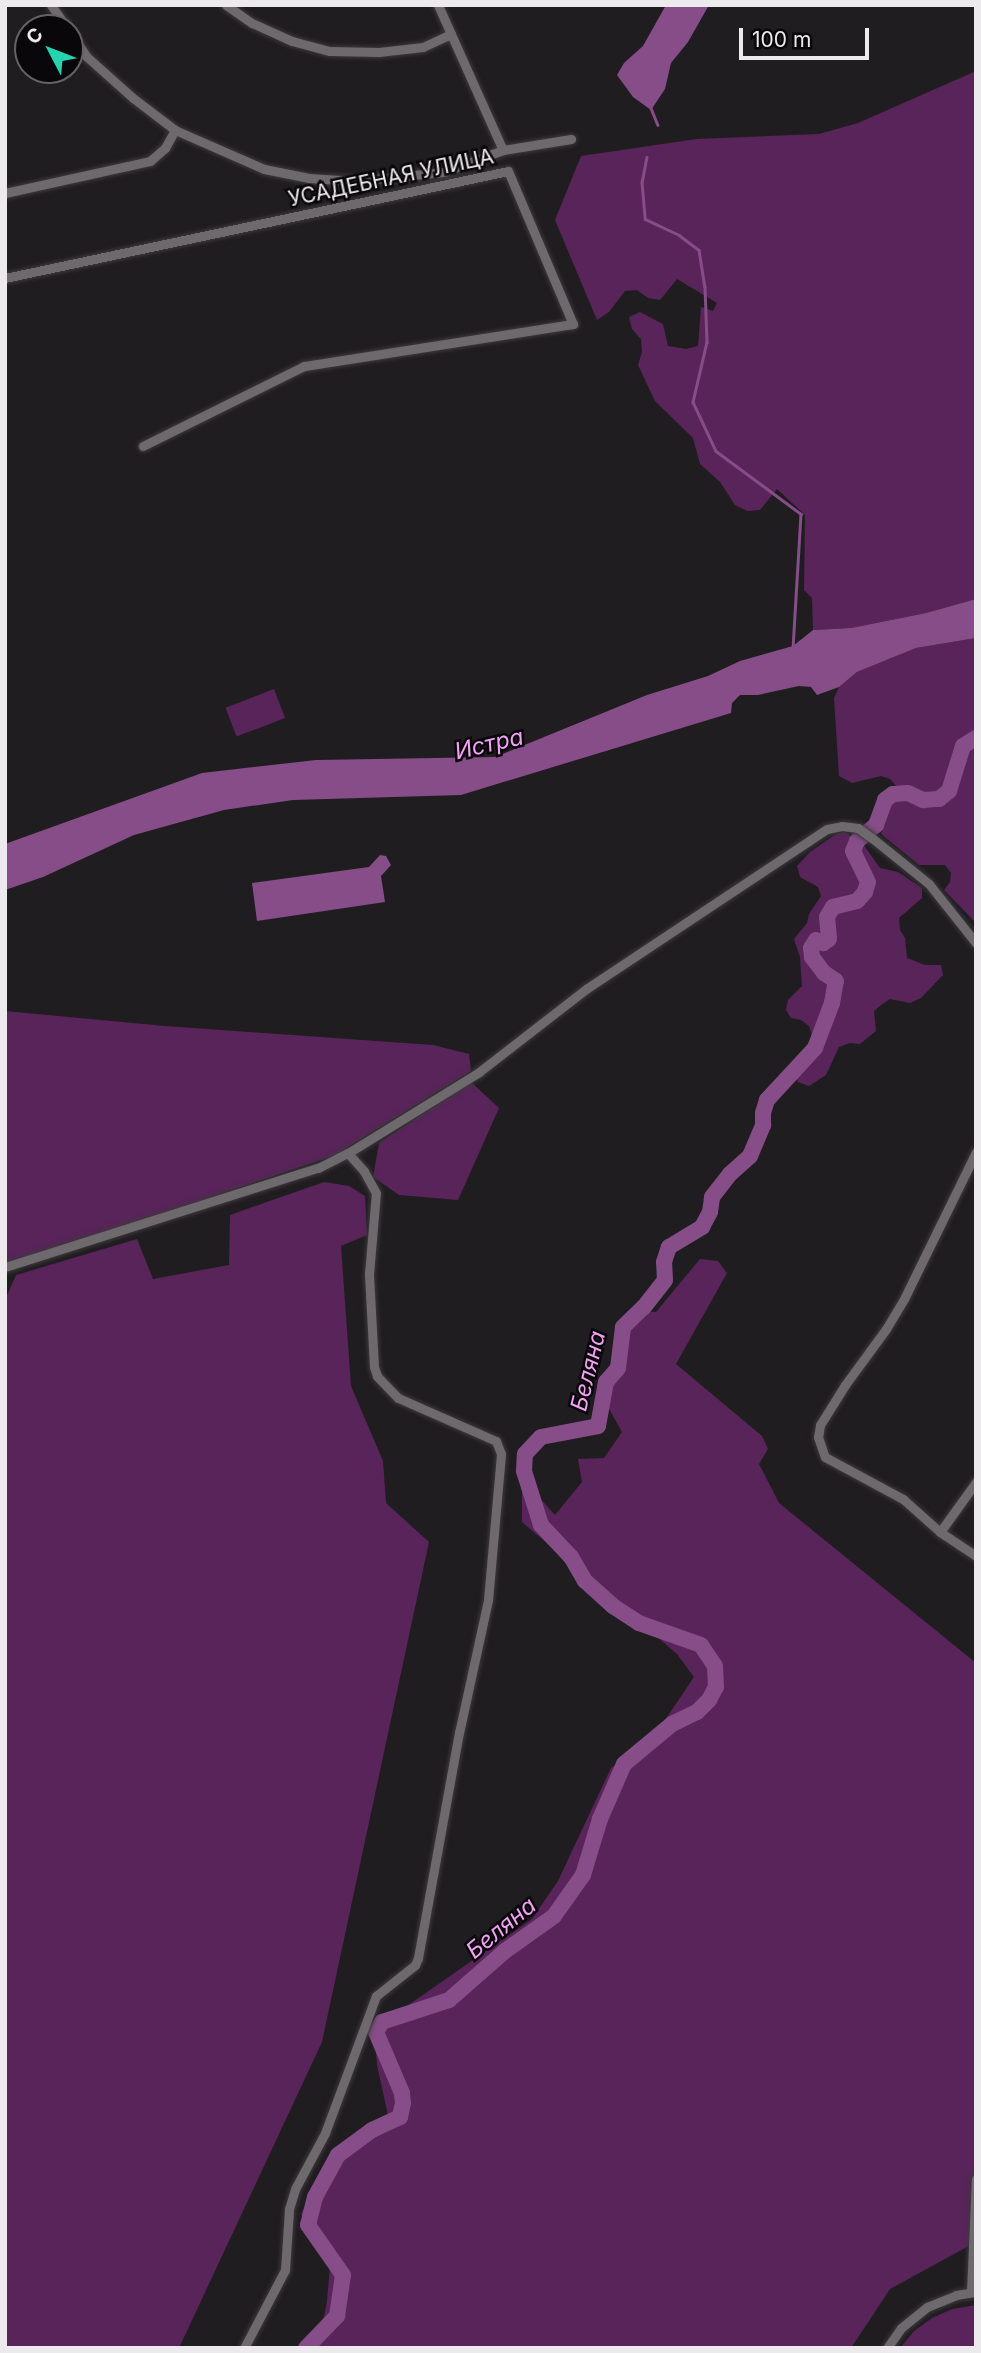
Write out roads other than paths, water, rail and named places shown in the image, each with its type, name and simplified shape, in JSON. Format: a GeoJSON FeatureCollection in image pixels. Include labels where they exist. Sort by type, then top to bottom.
{"type":"FeatureCollection","features":[{"type":"Feature","properties":{"kind":"street"},"geometry":{"type":"LineString","coordinates":[[226,5],[252,23],[292,41],[330,51],[379,52],[423,47],[451,34]]}},
{"type":"Feature","properties":{"kind":"street"},"geometry":{"type":"LineString","coordinates":[[438,5],[503,150]]}},
{"type":"Feature","properties":{"kind":"street"},"geometry":{"type":"LineString","coordinates":[[84,53],[133,98],[175,130],[264,169],[309,178],[355,181],[444,172],[503,150],[570,139]]}},
{"type":"Feature","properties":{"kind":"street"},"geometry":{"type":"LineString","coordinates":[[5,193],[150,161],[164,148],[175,130]]}},
{"type":"Feature","properties":{"kind":"street","name":"УСАДЕБНАЯ УЛИЦА"},"geometry":{"type":"LineString","coordinates":[[5,278],[508,171],[573,324],[304,366],[143,446]]}},
{"type":"Feature","properties":{"kind":"street"},"geometry":{"type":"LineString","coordinates":[[5,1267],[318,1168],[348,1153],[480,1072],[586,989],[827,828],[842,825],[858,828],[872,838],[929,884],[976,943]]}},
{"type":"Feature","properties":{"kind":"street"},"geometry":{"type":"LineString","coordinates":[[976,1152],[904,1299],[820,1425],[818,1437],[825,1457],[903,1499],[940,1531],[976,1556]]}},
{"type":"Feature","properties":{"kind":"street"},"geometry":{"type":"LineString","coordinates":[[244,2348],[285,2270],[289,2209],[295,2189],[325,2133],[376,1996],[415,1965],[418,1958],[459,1733],[488,1600],[501,1454],[496,1441],[398,1398],[377,1376],[374,1367],[369,1274],[376,1194],[363,1171],[348,1153]]}},
{"type":"Feature","properties":{"kind":"street"},"geometry":{"type":"LineString","coordinates":[[940,1531],[976,1482]]}},
{"type":"Feature","properties":{"kind":"street"},"geometry":{"type":"LineString","coordinates":[[887,2348],[901,2328],[927,2307],[973,2292],[976,2179]]}},
{"type":"Feature","properties":{"kind":"waterway"},"geometry":{"type":"LineString","coordinates":[[651,108],[658,125]]}},
{"type":"Feature","properties":{"kind":"waterway"},"geometry":{"type":"LineString","coordinates":[[647,157],[642,182],[645,219],[679,235],[699,250],[705,287],[707,342],[693,402],[716,451],[801,514],[793,649]]}},
{"type":"Feature","properties":{"kind":"waterway","name":"Беляна"},"geometry":{"type":"LineString","coordinates":[[306,2348],[337,2316],[343,2275],[308,2225],[315,2197],[338,2155],[372,2130],[400,2117],[402,2093],[376,2032],[382,2022],[449,2000],[505,1951],[554,1916],[583,1875],[600,1819],[624,1764],[672,1724],[697,1712],[709,1700],[716,1687],[715,1666],[701,1645],[639,1623],[613,1606],[585,1581],[571,1557],[541,1525],[524,1471],[525,1454],[541,1437],[598,1426],[606,1382],[618,1368],[623,1327],[644,1307],[665,1280],[664,1262],[669,1247],[702,1227],[710,1212],[712,1197],[730,1174],[750,1156],[763,1125],[767,1100],[815,1048],[832,1003],[836,981],[824,973],[812,957],[811,948],[816,940],[823,943],[829,939],[827,917],[833,907],[857,901],[865,892],[868,882],[853,851],[857,841],[876,825],[885,800],[893,794],[908,793],[923,800],[939,799],[949,791],[963,746],[976,738]]}},
{"type":"Feature","properties":{"kind":"water label","name":"Истра"},"geometry":{"type":"Point","coordinates":[489,744]}}]}
